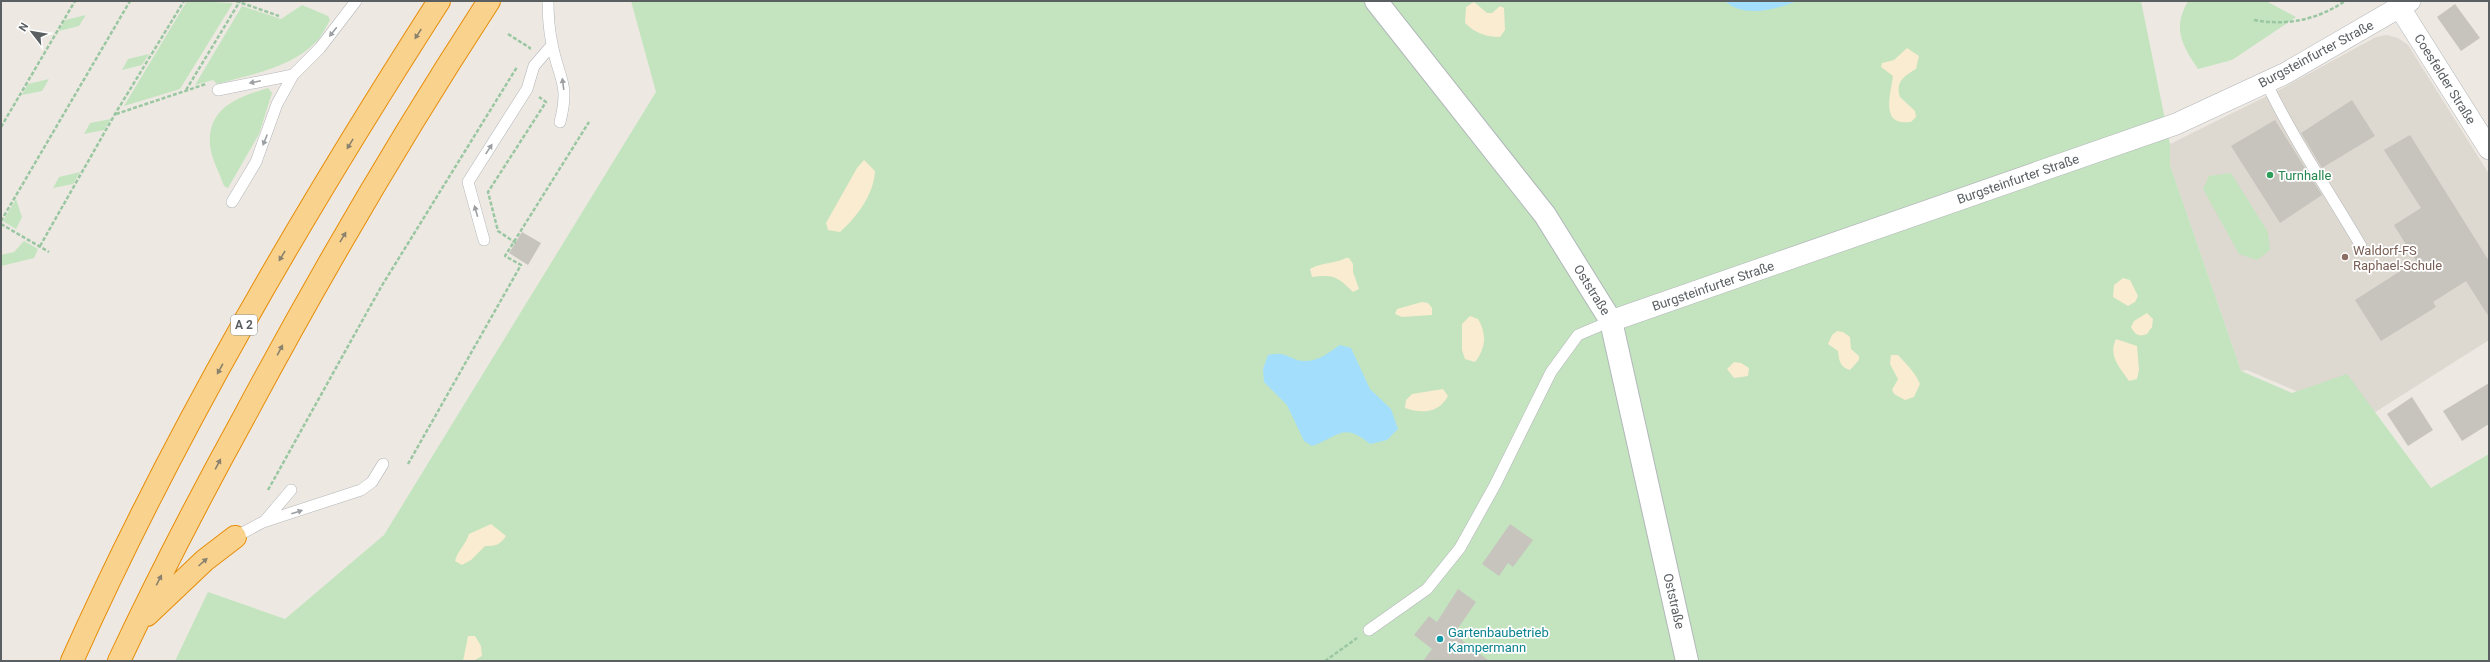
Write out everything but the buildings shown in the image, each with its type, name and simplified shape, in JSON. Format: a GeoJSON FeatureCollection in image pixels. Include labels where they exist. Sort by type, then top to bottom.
{"type":"FeatureCollection","features":[{"type":"Feature","properties":{"kind":"highway","name":"A 2"},"geometry":{"type":"LineString","coordinates":[[72,661],[170,459],[279,262],[439,1]]}},
{"type":"Feature","properties":{"kind":"highway"},"geometry":{"type":"LineString","coordinates":[[119,661],[210,479],[315,284],[427,97],[489,1]]}},
{"type":"Feature","properties":{"kind":"highway"},"geometry":{"type":"LineString","coordinates":[[135,627],[205,560],[235,537]]}},
{"type":"Feature","properties":{"kind":"street","name":"Oststraße"},"geometry":{"type":"LineString","coordinates":[[1376,1],[1545,215],[1611,321],[1687,661]]}},
{"type":"Feature","properties":{"kind":"street","name":"Burgsteinfurter Straße"},"geometry":{"type":"LineString","coordinates":[[1611,321],[2176,124],[2266,82],[2402,3]]}},
{"type":"Feature","properties":{"kind":"street","name":"Coesfelder Straße"},"geometry":{"type":"LineString","coordinates":[[2402,3],[2489,149]]}},
{"type":"Feature","properties":{"kind":"lane"},"geometry":{"type":"LineString","coordinates":[[232,202],[256,162],[276,104],[293,75],[320,48],[356,1]]}},
{"type":"Feature","properties":{"kind":"lane"},"geometry":{"type":"LineString","coordinates":[[548,1],[552,45],[564,80],[565,102],[560,122]]}},
{"type":"Feature","properties":{"kind":"lane"},"geometry":{"type":"LineString","coordinates":[[484,240],[468,182],[527,89],[534,66],[552,45]]}},
{"type":"Feature","properties":{"kind":"lane"},"geometry":{"type":"LineString","coordinates":[[218,90],[293,75]]}},
{"type":"Feature","properties":{"kind":"lane"},"geometry":{"type":"LineString","coordinates":[[2266,82],[2285,122],[2326,186],[2361,246]]}},
{"type":"Feature","properties":{"kind":"lane"},"geometry":{"type":"LineString","coordinates":[[1368,630],[1427,589],[1460,548],[1496,485],[1550,372],[1578,335],[1611,321]]}},
{"type":"Feature","properties":{"kind":"lane"},"geometry":{"type":"LineString","coordinates":[[235,537],[263,522],[362,490],[372,482],[383,464]]}},
{"type":"Feature","properties":{"kind":"lane"},"geometry":{"type":"LineString","coordinates":[[263,522],[291,490]]}},
{"type":"Feature","properties":{"kind":"path"},"geometry":{"type":"LineString","coordinates":[[1,127],[75,1]]}},
{"type":"Feature","properties":{"kind":"path"},"geometry":{"type":"LineString","coordinates":[[50,252],[1,222],[130,1]]}},
{"type":"Feature","properties":{"kind":"path"},"geometry":{"type":"LineString","coordinates":[[40,246],[115,114],[184,1]]}},
{"type":"Feature","properties":{"kind":"path"},"geometry":{"type":"LineString","coordinates":[[186,90],[238,1],[278,16]]}},
{"type":"Feature","properties":{"kind":"path"},"geometry":{"type":"LineString","coordinates":[[2254,20],[2272,23],[2304,21],[2329,11],[2345,1]]}},
{"type":"Feature","properties":{"kind":"path"},"geometry":{"type":"LineString","coordinates":[[508,34],[530,48],[526,54]]}},
{"type":"Feature","properties":{"kind":"path"},"geometry":{"type":"LineString","coordinates":[[268,490],[381,288],[518,66]]}},
{"type":"Feature","properties":{"kind":"path"},"geometry":{"type":"LineString","coordinates":[[510,78],[546,102],[488,192],[498,231],[514,242]]}},
{"type":"Feature","properties":{"kind":"path"},"geometry":{"type":"LineString","coordinates":[[115,114],[208,83],[218,90]]}},
{"type":"Feature","properties":{"kind":"path"},"geometry":{"type":"LineString","coordinates":[[408,464],[522,265],[505,256],[589,122]]}},
{"type":"Feature","properties":{"kind":"path"},"geometry":{"type":"LineString","coordinates":[[1325,661],[1368,630]]}},
{"type":"Feature","properties":{"kind":"shaded area","name":"Waldorf-FS Raphael-Schule"},"geometry":{"type":"Polygon","coordinates":[[[2387,35],[2398,38],[2408,45],[2489,174],[2489,340],[2369,416],[2329,405],[2247,370],[2241,371],[2170,165],[2170,144],[2283,88],[2376,37],[2387,35]]]}},
{"type":"Feature","properties":{"kind":"green space"},"geometry":{"type":"Polygon","coordinates":[[[187,1],[233,3],[180,89],[124,106],[187,1]]]}},
{"type":"Feature","properties":{"kind":"green space"},"geometry":{"type":"Polygon","coordinates":[[[631,1],[2141,1],[2170,144],[2170,165],[2241,371],[2292,393],[2347,374],[2431,488],[2489,454],[2489,661],[175,661],[208,592],[285,619],[384,535],[656,92],[631,1]]]}},
{"type":"Feature","properties":{"kind":"green space"},"geometry":{"type":"Polygon","coordinates":[[[2188,1],[2266,1],[2296,17],[2232,60],[2198,69],[2187,52],[2181,36],[2181,20],[2183,11],[2188,1]]]}},
{"type":"Feature","properties":{"kind":"green space"},"geometry":{"type":"Polygon","coordinates":[[[302,5],[328,16],[330,20],[319,39],[307,50],[295,58],[270,69],[217,84],[213,80],[195,85],[242,6],[281,19],[302,5]]]}},
{"type":"Feature","properties":{"kind":"green space"},"geometry":{"type":"Polygon","coordinates":[[[86,15],[79,26],[59,31],[65,20],[86,15]]]}},
{"type":"Feature","properties":{"kind":"green space"},"geometry":{"type":"Polygon","coordinates":[[[149,54],[142,65],[122,70],[128,59],[149,54]]]}},
{"type":"Feature","properties":{"kind":"green space"},"geometry":{"type":"Polygon","coordinates":[[[49,79],[42,91],[22,95],[28,84],[49,79]]]}},
{"type":"Feature","properties":{"kind":"green space"},"geometry":{"type":"Polygon","coordinates":[[[268,88],[272,93],[259,134],[228,188],[224,186],[211,150],[210,132],[214,122],[219,113],[236,100],[268,88]]]}},
{"type":"Feature","properties":{"kind":"green space"},"geometry":{"type":"Polygon","coordinates":[[[111,119],[104,130],[84,134],[90,123],[111,119]]]}},
{"type":"Feature","properties":{"kind":"green space"},"geometry":{"type":"Polygon","coordinates":[[[80,172],[73,184],[53,188],[59,177],[80,172]]]}},
{"type":"Feature","properties":{"kind":"green space"},"geometry":{"type":"Polygon","coordinates":[[[2231,173],[2268,232],[2270,250],[2257,260],[2239,254],[2203,189],[2209,176],[2231,173]]]}},
{"type":"Feature","properties":{"kind":"green space"},"geometry":{"type":"Polygon","coordinates":[[[16,199],[22,217],[16,229],[3,221],[16,199]]]}},
{"type":"Feature","properties":{"kind":"green space"},"geometry":{"type":"Polygon","coordinates":[[[24,241],[38,249],[34,258],[1,266],[1,255],[14,252],[24,241]]]}},
{"type":"Feature","properties":{"kind":"sand"},"geometry":{"type":"Polygon","coordinates":[[[1474,2],[1487,13],[1492,13],[1500,6],[1504,8],[1505,30],[1500,37],[1481,34],[1465,23],[1466,7],[1474,2]]]}},
{"type":"Feature","properties":{"kind":"sand"},"geometry":{"type":"Polygon","coordinates":[[[1907,48],[1919,56],[1916,69],[1904,77],[1900,83],[1899,92],[1900,97],[1915,111],[1916,117],[1911,122],[1901,122],[1894,119],[1889,107],[1893,76],[1881,67],[1882,63],[1894,60],[1907,48]]]}},
{"type":"Feature","properties":{"kind":"sand"},"geometry":{"type":"Polygon","coordinates":[[[864,160],[875,171],[872,188],[864,204],[840,232],[828,230],[826,223],[857,168],[864,160]]]}},
{"type":"Feature","properties":{"kind":"sand"},"geometry":{"type":"Polygon","coordinates":[[[1349,258],[1353,264],[1353,272],[1359,289],[1353,292],[1339,280],[1331,276],[1312,277],[1310,269],[1349,258]]]}},
{"type":"Feature","properties":{"kind":"sand"},"geometry":{"type":"Polygon","coordinates":[[[2123,278],[2130,280],[2138,296],[2135,302],[2128,306],[2113,297],[2114,285],[2123,278]]]}},
{"type":"Feature","properties":{"kind":"sand"},"geometry":{"type":"Polygon","coordinates":[[[1422,302],[1428,303],[1432,308],[1432,315],[1402,317],[1395,314],[1397,309],[1422,302]]]}},
{"type":"Feature","properties":{"kind":"sand"},"geometry":{"type":"Polygon","coordinates":[[[2147,313],[2153,319],[2152,327],[2147,334],[2138,335],[2131,327],[2134,321],[2147,313]]]}},
{"type":"Feature","properties":{"kind":"sand"},"geometry":{"type":"Polygon","coordinates":[[[1470,316],[1478,319],[1484,336],[1483,346],[1479,357],[1475,362],[1465,359],[1462,350],[1462,324],[1470,316]]]}},
{"type":"Feature","properties":{"kind":"sand"},"geometry":{"type":"Polygon","coordinates":[[[1837,331],[1843,332],[1850,337],[1851,349],[1859,356],[1859,360],[1850,370],[1842,365],[1838,351],[1828,344],[1832,335],[1837,331]]]}},
{"type":"Feature","properties":{"kind":"sand"},"geometry":{"type":"Polygon","coordinates":[[[2116,339],[2137,346],[2139,370],[2137,379],[2129,381],[2118,366],[2113,351],[2116,339]]]}},
{"type":"Feature","properties":{"kind":"sand"},"geometry":{"type":"Polygon","coordinates":[[[1891,355],[1898,355],[1916,376],[1920,384],[1914,397],[1905,400],[1894,394],[1892,390],[1898,379],[1890,364],[1891,355]]]}},
{"type":"Feature","properties":{"kind":"sand"},"geometry":{"type":"Polygon","coordinates":[[[1734,362],[1741,363],[1749,368],[1748,376],[1734,378],[1727,369],[1734,362]]]}},
{"type":"Feature","properties":{"kind":"sand"},"geometry":{"type":"Polygon","coordinates":[[[1443,389],[1448,396],[1440,406],[1435,409],[1430,411],[1418,411],[1405,408],[1406,400],[1412,394],[1443,389]]]}},
{"type":"Feature","properties":{"kind":"sand"},"geometry":{"type":"Polygon","coordinates":[[[491,524],[506,536],[502,541],[495,545],[485,546],[471,560],[462,565],[455,561],[469,534],[491,524]]]}},
{"type":"Feature","properties":{"kind":"sand"},"geometry":{"type":"Polygon","coordinates":[[[468,636],[475,636],[481,646],[482,656],[473,661],[463,661],[468,636]]]}},
{"type":"Feature","properties":{"kind":"water"},"geometry":{"type":"Polygon","coordinates":[[[1725,1],[1797,1],[1770,9],[1750,11],[1732,6],[1725,1]]]}},
{"type":"Feature","properties":{"kind":"water"},"geometry":{"type":"Polygon","coordinates":[[[1340,345],[1351,348],[1370,389],[1391,409],[1398,429],[1387,440],[1370,444],[1361,437],[1347,432],[1335,435],[1312,446],[1304,441],[1287,405],[1264,382],[1263,369],[1268,355],[1280,354],[1300,361],[1310,361],[1324,356],[1340,345]]]}},
{"type":"Feature","properties":{"kind":"place","name":"Turnhalle"},"geometry":{"type":"Point","coordinates":[2270,175]}},
{"type":"Feature","properties":{"kind":"place","name":"Waldorf-FS Raphael-Schule"},"geometry":{"type":"Point","coordinates":[2345,257]}},
{"type":"Feature","properties":{"kind":"place","name":"Gartenbaubetrieb Kampermann"},"geometry":{"type":"Point","coordinates":[1440,639]}}]}
